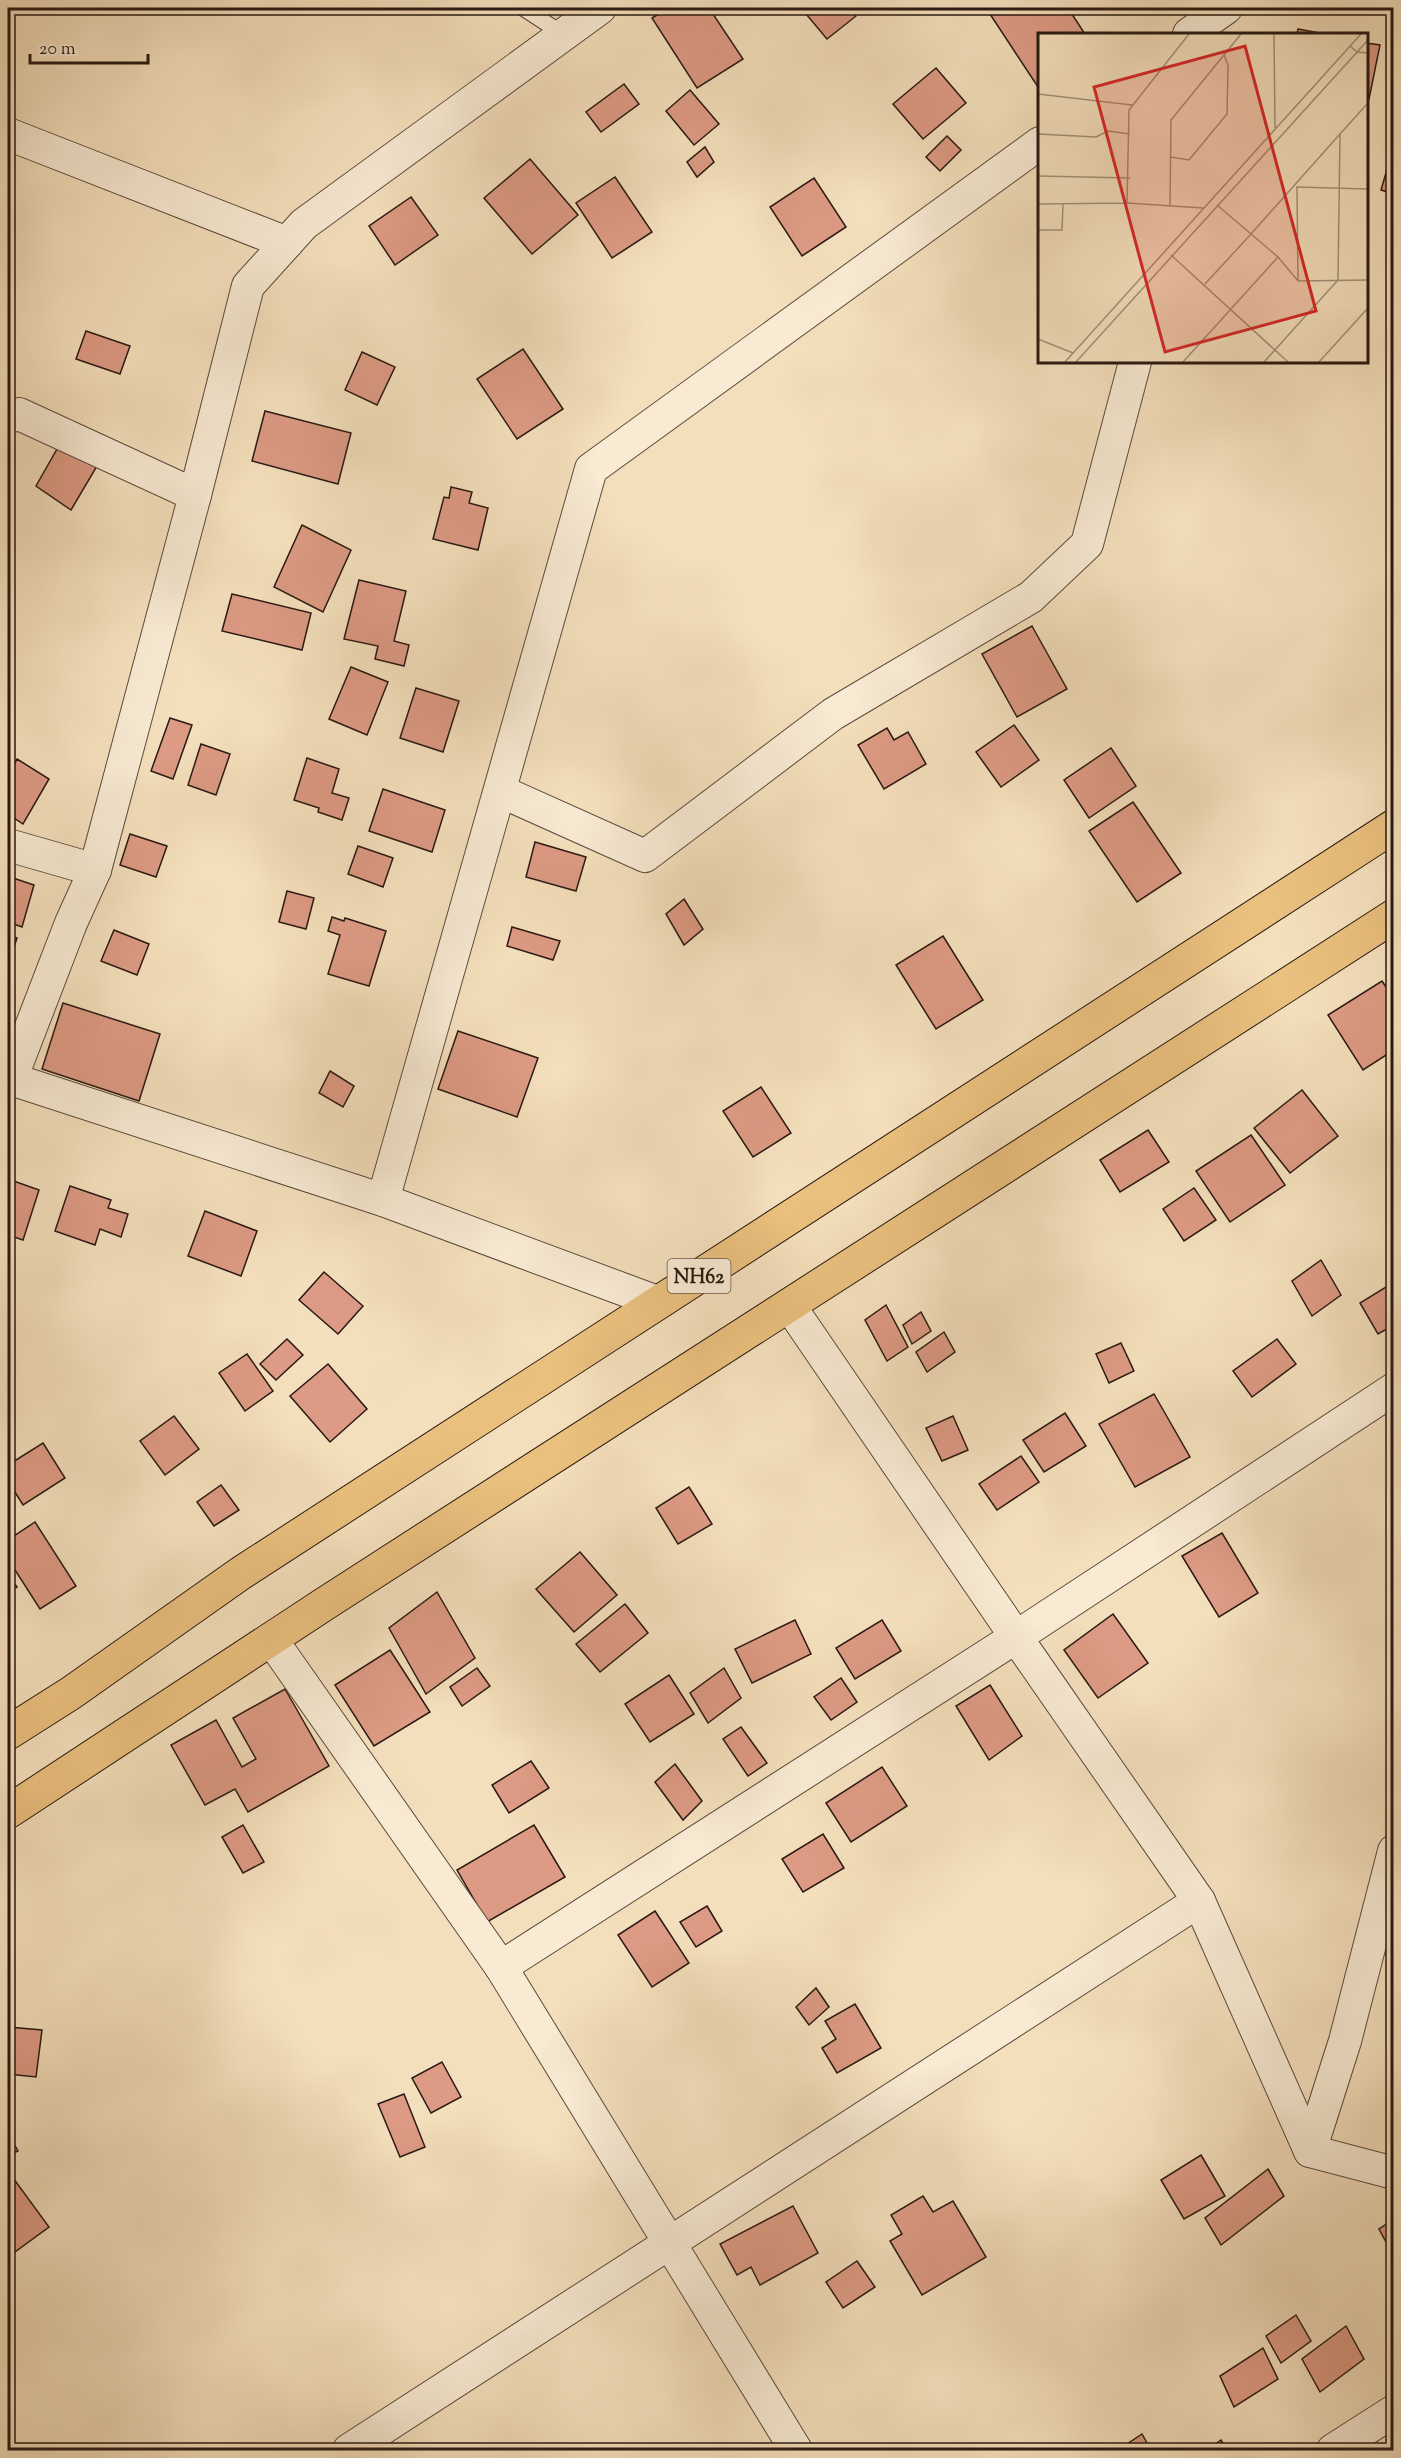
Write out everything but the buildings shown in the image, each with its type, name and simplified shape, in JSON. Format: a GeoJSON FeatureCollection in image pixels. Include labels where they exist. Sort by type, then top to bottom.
{"type":"FeatureCollection","features":[{"type":"Feature","properties":{"kind":"main road","name":"NH62"},"geometry":{"type":"LineString","coordinates":[[8,1732],[71,1693],[242,1573],[1394,826]]}},
{"type":"Feature","properties":{"kind":"main road"},"geometry":{"type":"LineString","coordinates":[[8,1812],[271,1639],[1394,916]]}},
{"type":"Feature","properties":{"kind":"street"},"geometry":{"type":"LineString","coordinates":[[600,8],[304,224],[248,286],[95,870],[71,923],[9,1078],[383,1200],[657,1302]]}},
{"type":"Feature","properties":{"kind":"street"},"geometry":{"type":"LineString","coordinates":[[1194,33],[1226,8]]}},
{"type":"Feature","properties":{"kind":"street"},"geometry":{"type":"LineString","coordinates":[[8,134],[287,243]]}},
{"type":"Feature","properties":{"kind":"street"},"geometry":{"type":"LineString","coordinates":[[383,1200],[591,469],[1038,144]]}},
{"type":"Feature","properties":{"kind":"street"},"geometry":{"type":"LineString","coordinates":[[500,791],[645,856],[832,714],[1031,597],[1087,544],[1135,363]]}},
{"type":"Feature","properties":{"kind":"street"},"geometry":{"type":"LineString","coordinates":[[8,417],[19,414],[195,495]]}},
{"type":"Feature","properties":{"kind":"street"},"geometry":{"type":"LineString","coordinates":[[8,845],[95,870]]}},
{"type":"Feature","properties":{"kind":"street"},"geometry":{"type":"LineString","coordinates":[[789,1305],[1199,1901],[1310,2151]]}},
{"type":"Feature","properties":{"kind":"street"},"geometry":{"type":"LineString","coordinates":[[501,1967],[1016,1637],[1394,1389]]}},
{"type":"Feature","properties":{"kind":"street"},"geometry":{"type":"LineString","coordinates":[[271,1639],[501,1967],[796,2451]]}},
{"type":"Feature","properties":{"kind":"street"},"geometry":{"type":"LineString","coordinates":[[1310,2151],[1345,2041],[1394,1851]]}},
{"type":"Feature","properties":{"kind":"street"},"geometry":{"type":"LineString","coordinates":[[349,2451],[1199,1901]]}},
{"type":"Feature","properties":{"kind":"street"},"geometry":{"type":"LineString","coordinates":[[1310,2151],[1394,2173]]}},
{"type":"Feature","properties":{"kind":"street"},"geometry":{"type":"LineString","coordinates":[[1333,2451],[1394,2410]]}},
{"type":"Feature","properties":{"kind":"lane"},"geometry":{"type":"LineString","coordinates":[[524,8],[563,34]]}}]}
